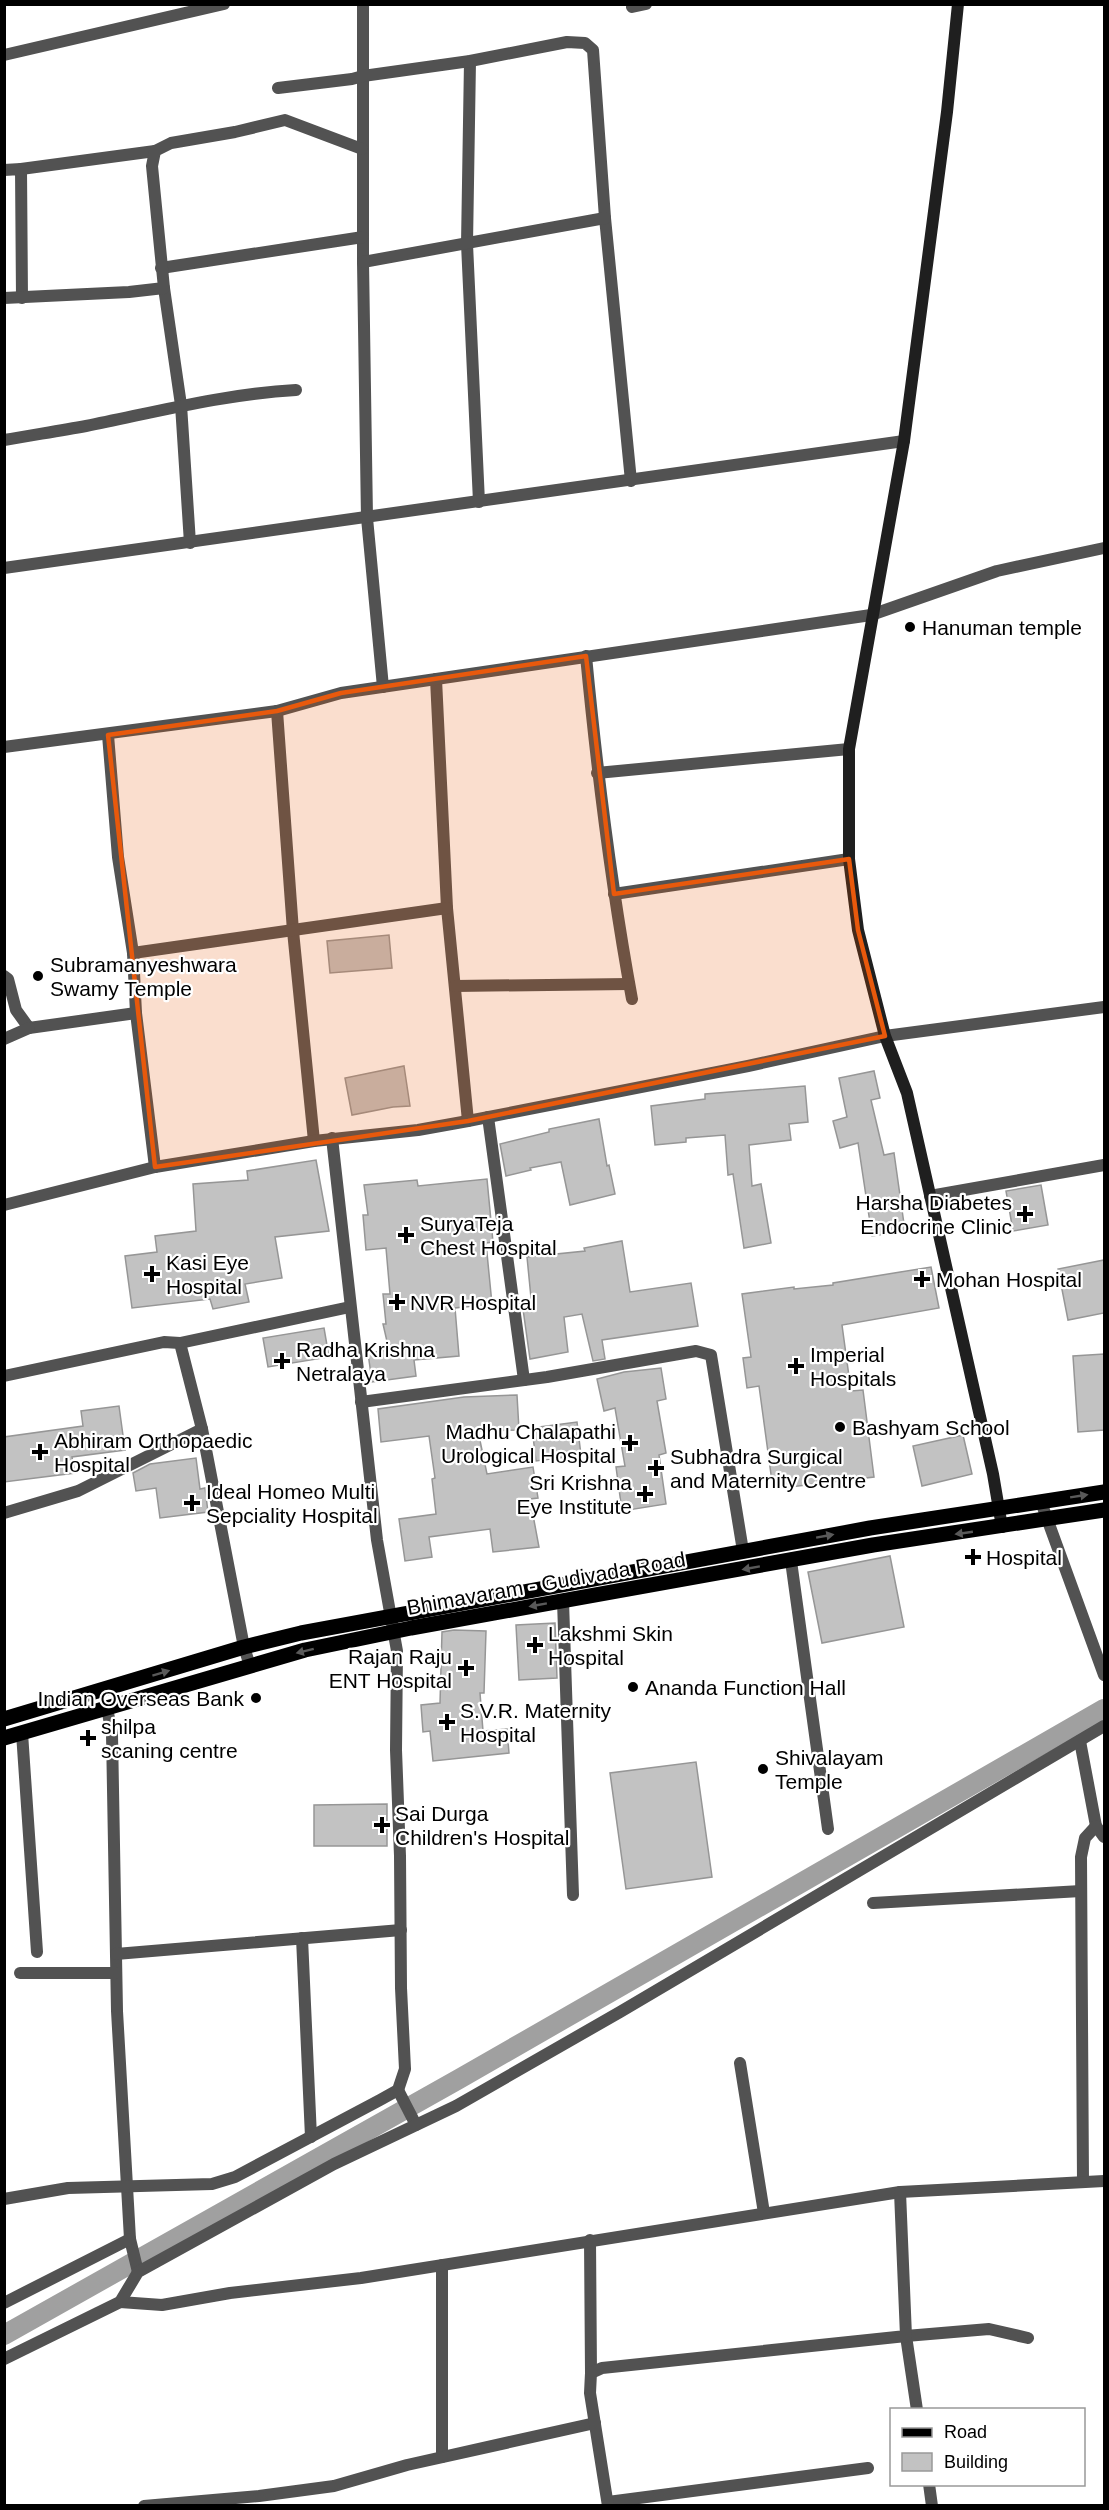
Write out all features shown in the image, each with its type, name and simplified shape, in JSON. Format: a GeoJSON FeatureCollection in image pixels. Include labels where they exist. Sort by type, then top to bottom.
{"type":"FeatureCollection","features":[{"type":"Feature","properties":{"kind":"main road"},"geometry":{"type":"LineString","coordinates":[[958,4],[947,112],[904,441],[871,615],[849,749],[849,859],[858,930],[885,1036],[907,1093],[1002,1527]]}},
{"type":"Feature","properties":{"kind":"main road","name":"Bhimavaram - Gudivada Road"},"geometry":{"type":"LineString","coordinates":[[4,1719],[244,1647],[301,1633],[870,1528],[1104,1492]]}},
{"type":"Feature","properties":{"kind":"main road","name":"Bhimavaram - Gudivada Road"},"geometry":{"type":"LineString","coordinates":[[4,1738],[305,1650],[411,1628],[873,1545],[1104,1510]]}},
{"type":"Feature","properties":{"kind":"street"},"geometry":{"type":"LineString","coordinates":[[4,55],[224,4]]}},
{"type":"Feature","properties":{"kind":"street"},"geometry":{"type":"LineString","coordinates":[[363,4],[362,149],[367,518],[383,687]]}},
{"type":"Feature","properties":{"kind":"street"},"geometry":{"type":"LineString","coordinates":[[632,7],[646,4]]}},
{"type":"Feature","properties":{"kind":"street"},"geometry":{"type":"LineString","coordinates":[[278,88],[470,61],[567,42],[585,43],[594,50],[605,218],[631,481]]}},
{"type":"Feature","properties":{"kind":"street"},"geometry":{"type":"LineString","coordinates":[[470,61],[467,244],[479,502]]}},
{"type":"Feature","properties":{"kind":"street"},"geometry":{"type":"LineString","coordinates":[[4,170],[155,151],[171,143],[235,132],[285,120],[362,149]]}},
{"type":"Feature","properties":{"kind":"street"},"geometry":{"type":"LineString","coordinates":[[155,151],[152,166],[161,268],[181,405],[190,543]]}},
{"type":"Feature","properties":{"kind":"street"},"geometry":{"type":"LineString","coordinates":[[21,169],[22,298]]}},
{"type":"Feature","properties":{"kind":"street"},"geometry":{"type":"LineString","coordinates":[[363,262],[605,218]]}},
{"type":"Feature","properties":{"kind":"street"},"geometry":{"type":"LineString","coordinates":[[161,268],[363,237]]}},
{"type":"Feature","properties":{"kind":"street"},"geometry":{"type":"LineString","coordinates":[[4,298],[164,288]]}},
{"type":"Feature","properties":{"kind":"street"},"geometry":{"type":"LineString","coordinates":[[4,440],[85,426],[181,405],[260,392],[296,390]]}},
{"type":"Feature","properties":{"kind":"street"},"geometry":{"type":"LineString","coordinates":[[4,568],[904,441]]}},
{"type":"Feature","properties":{"kind":"street"},"geometry":{"type":"LineString","coordinates":[[4,747],[277,711],[341,693],[871,615],[997,571],[1104,548]]}},
{"type":"Feature","properties":{"kind":"street"},"geometry":{"type":"LineString","coordinates":[[586,656],[597,773],[632,999]]}},
{"type":"Feature","properties":{"kind":"street"},"geometry":{"type":"LineString","coordinates":[[436,679],[447,908],[468,1121]]}},
{"type":"Feature","properties":{"kind":"street"},"geometry":{"type":"LineString","coordinates":[[277,711],[293,931],[314,1140]]}},
{"type":"Feature","properties":{"kind":"street"},"geometry":{"type":"LineString","coordinates":[[108,735],[118,858],[133,953],[136,1013],[155,1167]]}},
{"type":"Feature","properties":{"kind":"street"},"geometry":{"type":"LineString","coordinates":[[597,773],[849,749]]}},
{"type":"Feature","properties":{"kind":"street"},"geometry":{"type":"LineString","coordinates":[[614,894],[849,859]]}},
{"type":"Feature","properties":{"kind":"street"},"geometry":{"type":"LineString","coordinates":[[133,953],[447,908]]}},
{"type":"Feature","properties":{"kind":"street"},"geometry":{"type":"LineString","coordinates":[[4,976],[8,979],[16,1010],[30,1028]]}},
{"type":"Feature","properties":{"kind":"street"},"geometry":{"type":"LineString","coordinates":[[455,986],[629,984]]}},
{"type":"Feature","properties":{"kind":"street"},"geometry":{"type":"LineString","coordinates":[[4,1205],[155,1167],[314,1140],[418,1130],[748,1066],[885,1036],[1104,1007]]}},
{"type":"Feature","properties":{"kind":"street"},"geometry":{"type":"LineString","coordinates":[[4,1039],[30,1028],[136,1013]]}},
{"type":"Feature","properties":{"kind":"street"},"geometry":{"type":"LineString","coordinates":[[488,1117],[524,1380]]}},
{"type":"Feature","properties":{"kind":"street"},"geometry":{"type":"LineString","coordinates":[[4,2199],[68,2188],[212,2184],[235,2177],[398,2090],[405,2069],[395,1633],[377,1540],[332,1138]]}},
{"type":"Feature","properties":{"kind":"street"},"geometry":{"type":"LineString","coordinates":[[930,1196],[1104,1165]]}},
{"type":"Feature","properties":{"kind":"street"},"geometry":{"type":"LineString","coordinates":[[4,1376],[164,1342],[180,1343],[351,1307]]}},
{"type":"Feature","properties":{"kind":"street"},"geometry":{"type":"LineString","coordinates":[[180,1343],[202,1429],[244,1647],[250,1666]]}},
{"type":"Feature","properties":{"kind":"street"},"geometry":{"type":"LineString","coordinates":[[361,1402],[524,1380],[696,1351],[711,1355],[743,1551]]}},
{"type":"Feature","properties":{"kind":"street"},"geometry":{"type":"LineString","coordinates":[[4,1513],[78,1491],[202,1429]]}},
{"type":"Feature","properties":{"kind":"street"},"geometry":{"type":"LineString","coordinates":[[1041,1502],[1103,1670]]}},
{"type":"Feature","properties":{"kind":"street"},"geometry":{"type":"LineString","coordinates":[[791,1561],[828,1829]]}},
{"type":"Feature","properties":{"kind":"street"},"geometry":{"type":"LineString","coordinates":[[563,1601],[573,1895]]}},
{"type":"Feature","properties":{"kind":"street"},"geometry":{"type":"LineString","coordinates":[[107,1708],[112,1734],[116,1973],[127,2188],[130,2239],[138,2272]]}},
{"type":"Feature","properties":{"kind":"street"},"geometry":{"type":"LineString","coordinates":[[120,2302],[138,2272],[334,2164],[456,2106],[620,2012],[1104,1726]]}},
{"type":"Feature","properties":{"kind":"street"},"geometry":{"type":"LineString","coordinates":[[22,1733],[37,1952]]}},
{"type":"Feature","properties":{"kind":"street"},"geometry":{"type":"LineString","coordinates":[[1080,1741],[1096,1826],[1104,1837]]}},
{"type":"Feature","properties":{"kind":"street"},"geometry":{"type":"LineString","coordinates":[[1083,2182],[1082,1849],[1085,1838],[1096,1826]]}},
{"type":"Feature","properties":{"kind":"street"},"geometry":{"type":"LineString","coordinates":[[873,1903],[1081,1891]]}},
{"type":"Feature","properties":{"kind":"street"},"geometry":{"type":"LineString","coordinates":[[116,1954],[401,1930]]}},
{"type":"Feature","properties":{"kind":"street"},"geometry":{"type":"LineString","coordinates":[[302,1938],[311,2137]]}},
{"type":"Feature","properties":{"kind":"street"},"geometry":{"type":"LineString","coordinates":[[20,1973],[116,1973]]}},
{"type":"Feature","properties":{"kind":"street"},"geometry":{"type":"LineString","coordinates":[[740,2063],[764,2213]]}},
{"type":"Feature","properties":{"kind":"street"},"geometry":{"type":"LineString","coordinates":[[398,2090],[416,2124]]}},
{"type":"Feature","properties":{"kind":"street"},"geometry":{"type":"LineString","coordinates":[[4,2358],[120,2302],[162,2305],[230,2293],[361,2278],[900,2192],[1104,2181]]}},
{"type":"Feature","properties":{"kind":"street"},"geometry":{"type":"LineString","coordinates":[[900,2192],[906,2336],[918,2408]]}},
{"type":"Feature","properties":{"kind":"street"},"geometry":{"type":"LineString","coordinates":[[4,2303],[130,2239]]}},
{"type":"Feature","properties":{"kind":"street"},"geometry":{"type":"LineString","coordinates":[[590,2240],[590,2393],[608,2504],[868,2468]]}},
{"type":"Feature","properties":{"kind":"street"},"geometry":{"type":"LineString","coordinates":[[442,2265],[442,2457]]}},
{"type":"Feature","properties":{"kind":"street"},"geometry":{"type":"LineString","coordinates":[[591,2373],[614,2367],[990,2329],[1028,2338]]}},
{"type":"Feature","properties":{"kind":"street"},"geometry":{"type":"LineString","coordinates":[[144,2505],[259,2496],[334,2486],[407,2465],[595,2423]]}},
{"type":"Feature","properties":{"kind":"street"},"geometry":{"type":"LineString","coordinates":[[929,2486],[932,2505]]}},
{"type":"Feature","properties":{"kind":"highlighted area"},"geometry":{"type":"Polygon","coordinates":[[[586,656],[614,894],[849,859],[858,930],[885,1036],[468,1121],[155,1167],[108,735],[277,711],[341,693],[586,656]]]}},
{"type":"Feature","properties":{"kind":"building"},"geometry":{"type":"Polygon","coordinates":[[[389,935],[392,968],[330,973],[327,941],[389,935]]]}},
{"type":"Feature","properties":{"kind":"building"},"geometry":{"type":"Polygon","coordinates":[[[404,1066],[410,1106],[352,1115],[345,1078],[404,1066]]]}},
{"type":"Feature","properties":{"kind":"building"},"geometry":{"type":"Polygon","coordinates":[[[874,1071],[880,1098],[871,1100],[884,1155],[894,1153],[905,1231],[872,1236],[858,1143],[840,1148],[833,1121],[847,1117],[839,1078],[874,1071]]]}},
{"type":"Feature","properties":{"kind":"building"},"geometry":{"type":"Polygon","coordinates":[[[805,1086],[808,1122],[789,1124],[791,1140],[749,1145],[752,1186],[761,1184],[771,1243],[744,1248],[733,1174],[728,1175],[725,1135],[686,1138],[686,1142],[655,1145],[651,1106],[705,1099],[705,1094],[805,1086]]]}},
{"type":"Feature","properties":{"kind":"building"},"geometry":{"type":"Polygon","coordinates":[[[599,1119],[607,1166],[609,1165],[615,1194],[570,1205],[561,1162],[530,1168],[531,1170],[506,1176],[500,1144],[549,1132],[549,1129],[599,1119]]]}},
{"type":"Feature","properties":{"kind":"building"},"geometry":{"type":"Polygon","coordinates":[[[316,1160],[329,1231],[275,1237],[282,1278],[245,1284],[249,1302],[213,1309],[210,1299],[132,1308],[125,1256],[157,1252],[155,1236],[196,1231],[193,1184],[248,1180],[247,1171],[316,1160]]]}},
{"type":"Feature","properties":{"kind":"building"},"geometry":{"type":"Polygon","coordinates":[[[487,1179],[493,1242],[486,1243],[492,1304],[455,1308],[459,1356],[414,1360],[416,1376],[372,1382],[368,1353],[389,1350],[383,1324],[386,1324],[383,1294],[390,1294],[386,1248],[366,1250],[363,1215],[368,1215],[364,1185],[417,1180],[418,1186],[487,1179]]]}},
{"type":"Feature","properties":{"kind":"building"},"geometry":{"type":"Polygon","coordinates":[[[1041,1185],[1048,1225],[1013,1231],[1006,1191],[1041,1185]]]}},
{"type":"Feature","properties":{"kind":"building"},"geometry":{"type":"Polygon","coordinates":[[[622,1241],[630,1292],[691,1283],[698,1326],[602,1340],[605,1359],[593,1361],[582,1314],[564,1317],[568,1352],[530,1359],[523,1309],[532,1308],[527,1257],[585,1251],[584,1248],[622,1241]]]}},
{"type":"Feature","properties":{"kind":"building"},"geometry":{"type":"Polygon","coordinates":[[[1104,1260],[1104,1313],[1068,1320],[1058,1269],[1104,1260]]]}},
{"type":"Feature","properties":{"kind":"building"},"geometry":{"type":"Polygon","coordinates":[[[931,1267],[939,1308],[842,1325],[851,1391],[863,1390],[874,1477],[773,1489],[759,1386],[747,1388],[743,1358],[751,1357],[742,1294],[794,1287],[794,1289],[833,1285],[833,1283],[931,1267]]]}},
{"type":"Feature","properties":{"kind":"building"},"geometry":{"type":"Polygon","coordinates":[[[324,1328],[329,1357],[268,1367],[263,1338],[324,1328]]]}},
{"type":"Feature","properties":{"kind":"building"},"geometry":{"type":"Polygon","coordinates":[[[1104,1354],[1104,1430],[1078,1432],[1073,1356],[1104,1354]]]}},
{"type":"Feature","properties":{"kind":"building"},"geometry":{"type":"Polygon","coordinates":[[[661,1368],[666,1399],[657,1401],[666,1453],[659,1455],[666,1504],[622,1511],[616,1467],[625,1466],[615,1408],[604,1411],[597,1379],[624,1372],[661,1368]]]}},
{"type":"Feature","properties":{"kind":"building"},"geometry":{"type":"Polygon","coordinates":[[[517,1395],[519,1430],[478,1431],[487,1474],[533,1467],[538,1498],[530,1499],[539,1547],[493,1552],[490,1529],[429,1537],[432,1557],[405,1561],[399,1519],[436,1514],[432,1479],[435,1478],[429,1436],[381,1442],[378,1409],[464,1397],[517,1395]]]}},
{"type":"Feature","properties":{"kind":"building"},"geometry":{"type":"Polygon","coordinates":[[[119,1406],[125,1450],[72,1457],[75,1473],[4,1482],[4,1437],[83,1426],[81,1411],[119,1406]]]}},
{"type":"Feature","properties":{"kind":"building"},"geometry":{"type":"Polygon","coordinates":[[[577,1422],[581,1455],[536,1461],[532,1428],[577,1422]]]}},
{"type":"Feature","properties":{"kind":"building"},"geometry":{"type":"Polygon","coordinates":[[[963,1435],[972,1474],[922,1486],[913,1446],[963,1435]]]}},
{"type":"Feature","properties":{"kind":"building"},"geometry":{"type":"Polygon","coordinates":[[[196,1458],[200,1489],[205,1488],[208,1512],[160,1518],[156,1488],[136,1491],[133,1473],[150,1464],[196,1458]]]}},
{"type":"Feature","properties":{"kind":"building"},"geometry":{"type":"Polygon","coordinates":[[[890,1556],[904,1627],[822,1643],[808,1572],[890,1556]]]}},
{"type":"Feature","properties":{"kind":"building"},"geometry":{"type":"Polygon","coordinates":[[[555,1623],[557,1678],[519,1680],[516,1625],[555,1623]]]}},
{"type":"Feature","properties":{"kind":"building"},"geometry":{"type":"Polygon","coordinates":[[[486,1631],[484,1693],[480,1693],[483,1731],[507,1729],[509,1753],[433,1761],[430,1731],[423,1732],[421,1705],[440,1703],[442,1632],[486,1631]]]}},
{"type":"Feature","properties":{"kind":"building"},"geometry":{"type":"Polygon","coordinates":[[[696,1762],[712,1877],[626,1889],[610,1773],[696,1762]]]}},
{"type":"Feature","properties":{"kind":"building"},"geometry":{"type":"Polygon","coordinates":[[[387,1804],[387,1846],[314,1846],[314,1805],[387,1804]]]}},
{"type":"Feature","properties":{"kind":"waterway"},"geometry":{"type":"LineString","coordinates":[[4,2335],[459,2079],[1104,1709]]}},
{"type":"Feature","properties":{"kind":"place","name":"Hanuman temple"},"geometry":{"type":"Point","coordinates":[910,627]}},
{"type":"Feature","properties":{"kind":"place","name":"Subramanyeshwara Swamy Temple"},"geometry":{"type":"Point","coordinates":[38,976]}},
{"type":"Feature","properties":{"kind":"place","name":"Harsha Diabetes Endocrine Clinic"},"geometry":{"type":"Point","coordinates":[1025,1214]}},
{"type":"Feature","properties":{"kind":"place","name":"SuryaTeja Chest Hospital"},"geometry":{"type":"Point","coordinates":[406,1235]}},
{"type":"Feature","properties":{"kind":"place","name":"Kasi Eye Hospital"},"geometry":{"type":"Point","coordinates":[152,1274]}},
{"type":"Feature","properties":{"kind":"place","name":"Mohan Hospital"},"geometry":{"type":"Point","coordinates":[922,1279]}},
{"type":"Feature","properties":{"kind":"place","name":"NVR Hospital"},"geometry":{"type":"Point","coordinates":[397,1302]}},
{"type":"Feature","properties":{"kind":"place","name":"Radha Krishna Netralaya"},"geometry":{"type":"Point","coordinates":[282,1361]}},
{"type":"Feature","properties":{"kind":"place","name":"Imperial Hospitals"},"geometry":{"type":"Point","coordinates":[796,1366]}},
{"type":"Feature","properties":{"kind":"place","name":"Bashyam School"},"geometry":{"type":"Point","coordinates":[840,1427]}},
{"type":"Feature","properties":{"kind":"place","name":"Madhu Chalapathi Urological Hospital"},"geometry":{"type":"Point","coordinates":[630,1443]}},
{"type":"Feature","properties":{"kind":"place","name":"Abhiram Orthopaedic Hospital"},"geometry":{"type":"Point","coordinates":[40,1452]}},
{"type":"Feature","properties":{"kind":"place","name":"Subhadra Surgical and Maternity Centre"},"geometry":{"type":"Point","coordinates":[656,1468]}},
{"type":"Feature","properties":{"kind":"place","name":"Sri Krishna Eye Institute"},"geometry":{"type":"Point","coordinates":[645,1494]}},
{"type":"Feature","properties":{"kind":"place","name":"Ideal Homeo Multi Sepciality Hospital"},"geometry":{"type":"Point","coordinates":[192,1503]}},
{"type":"Feature","properties":{"kind":"place","name":"Hospital"},"geometry":{"type":"Point","coordinates":[973,1557]}},
{"type":"Feature","properties":{"kind":"place","name":"Lakshmi Skin Hospital"},"geometry":{"type":"Point","coordinates":[535,1645]}},
{"type":"Feature","properties":{"kind":"place","name":"Rajan Raju ENT Hospital"},"geometry":{"type":"Point","coordinates":[466,1668]}},
{"type":"Feature","properties":{"kind":"place","name":"Ananda Function Hall"},"geometry":{"type":"Point","coordinates":[633,1687]}},
{"type":"Feature","properties":{"kind":"place","name":"Indian Overseas Bank"},"geometry":{"type":"Point","coordinates":[256,1698]}},
{"type":"Feature","properties":{"kind":"place","name":"S.V.R. Maternity Hospital"},"geometry":{"type":"Point","coordinates":[447,1722]}},
{"type":"Feature","properties":{"kind":"place","name":"shilpa scaning centre"},"geometry":{"type":"Point","coordinates":[88,1738]}},
{"type":"Feature","properties":{"kind":"place","name":"Shivalayam Temple"},"geometry":{"type":"Point","coordinates":[763,1769]}},
{"type":"Feature","properties":{"kind":"place","name":"Sai Durga Children's Hospital"},"geometry":{"type":"Point","coordinates":[382,1825]}}]}
